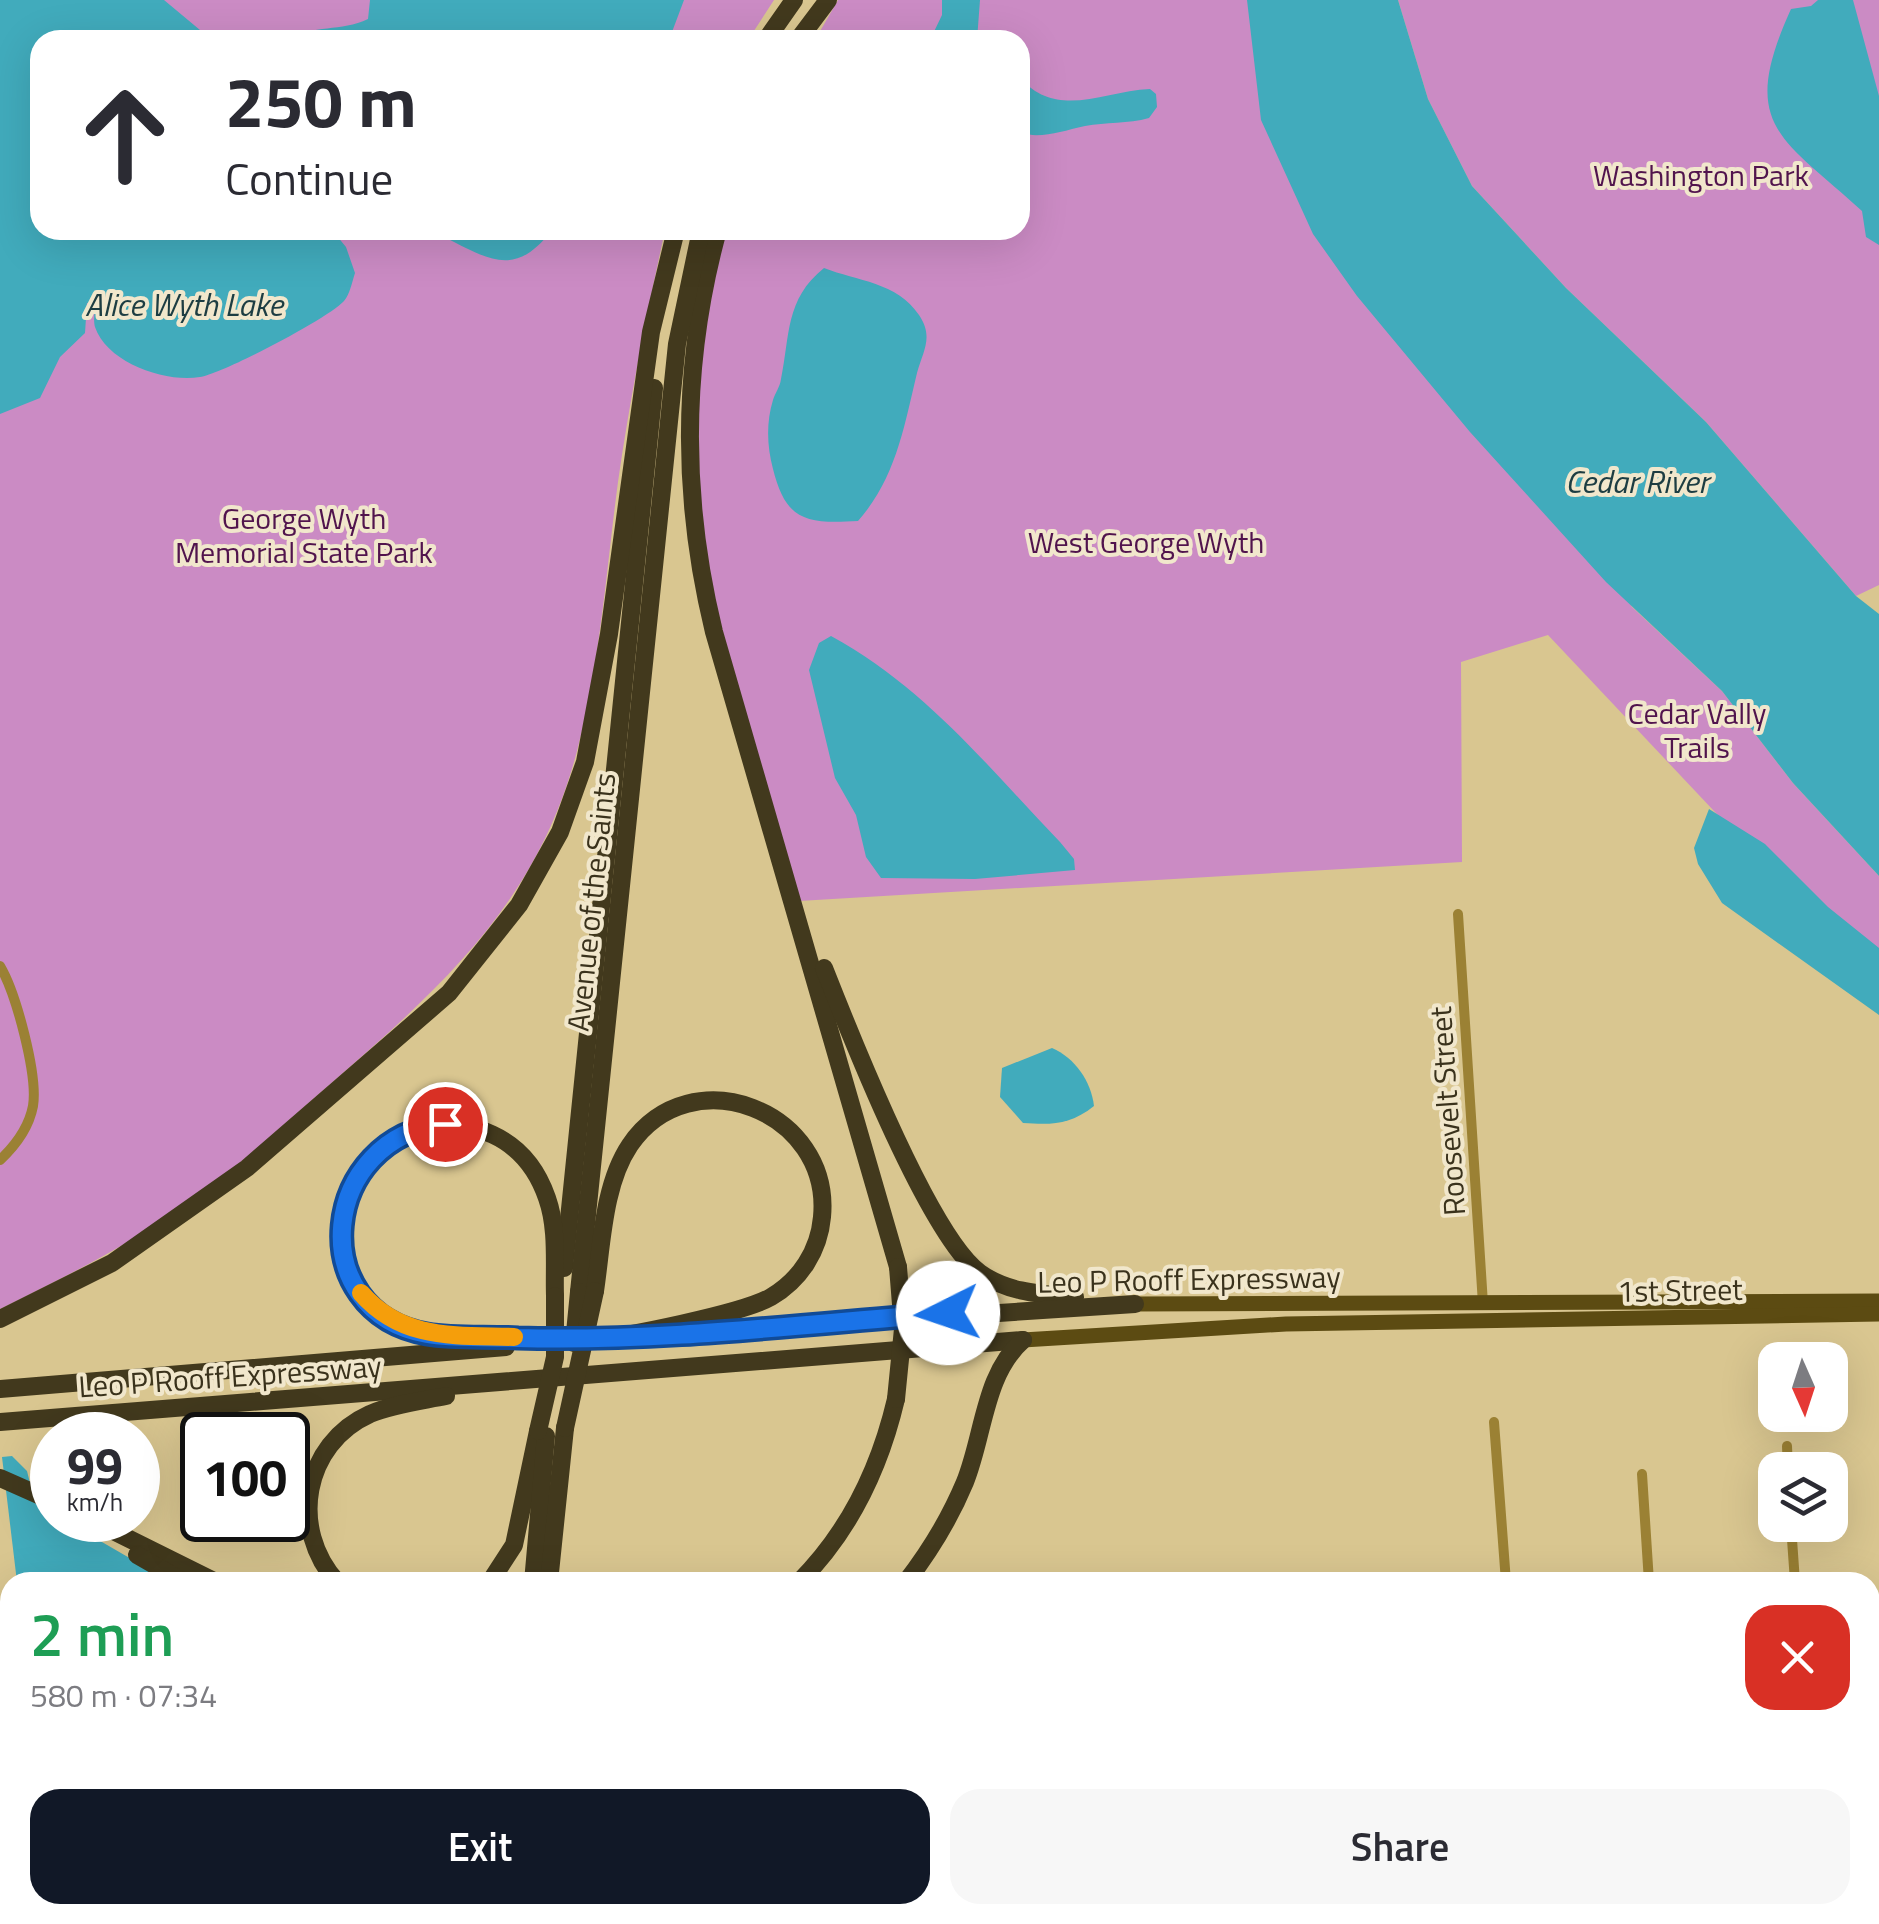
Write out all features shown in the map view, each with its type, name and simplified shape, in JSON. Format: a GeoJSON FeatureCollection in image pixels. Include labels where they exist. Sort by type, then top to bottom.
{"type":"FeatureCollection","features":[{"type":"Feature","properties":{"kind":"highway"},"geometry":{"type":"LineString","coordinates":[[773,30],[794,0]]}},
{"type":"Feature","properties":{"kind":"highway"},"geometry":{"type":"LineString","coordinates":[[806,30],[828,0]]}},
{"type":"Feature","properties":{"kind":"highway"},"geometry":{"type":"LineString","coordinates":[[0,1320],[112,1263],[202,1203],[449,993],[500,932],[560,832],[585,762],[597,710],[651,332],[674,240]]}},
{"type":"Feature","properties":{"kind":"highway","name":"Avenue of the Saints"},"geometry":{"type":"LineString","coordinates":[[534,1572],[555,1357],[572,1294],[658,348],[675,240]]}},
{"type":"Feature","properties":{"kind":"highway","name":"Avenue of the Saints"},"geometry":{"type":"LineString","coordinates":[[549,1572],[550,1430],[572,1294],[681,314],[699,240]]}},
{"type":"Feature","properties":{"kind":"highway"},"geometry":{"type":"LineString","coordinates":[[716,240],[690,376],[688,453],[694,530],[714,632],[782,855],[898,1267],[903,1330],[896,1398],[864,1491],[827,1550],[808,1572]]}},
{"type":"Feature","properties":{"kind":"highway"},"geometry":{"type":"LineString","coordinates":[[782,855],[852,1037],[952,1244],[982,1274],[1005,1286],[1135,1304]]}},
{"type":"Feature","properties":{"kind":"highway"},"geometry":{"type":"LineString","coordinates":[[701,1100],[733,1100],[772,1116],[811,1156],[821,1184],[820,1232],[808,1262],[786,1287],[744,1308],[589,1340],[447,1336],[394,1322],[361,1293],[347,1268],[342,1223],[353,1183],[380,1148],[429,1126],[471,1127],[503,1140],[527,1161],[547,1197],[572,1294],[628,1148],[654,1119],[701,1100]]}},
{"type":"Feature","properties":{"kind":"highway","name":"Leo P Rooff Expressway"},"geometry":{"type":"LineString","coordinates":[[0,1389],[589,1340],[1135,1304]]}},
{"type":"Feature","properties":{"kind":"highway"},"geometry":{"type":"LineString","coordinates":[[912,1572],[959,1494],[1002,1361],[1023,1340]]}},
{"type":"Feature","properties":{"kind":"highway","name":"Leo P Rooff Expressway"},"geometry":{"type":"LineString","coordinates":[[0,1422],[1023,1340]]}},
{"type":"Feature","properties":{"kind":"highway"},"geometry":{"type":"LineString","coordinates":[[330,1572],[318,1556],[307,1507],[316,1469],[337,1438],[384,1409],[525,1381]]}},
{"type":"Feature","properties":{"kind":"highway"},"geometry":{"type":"LineString","coordinates":[[496,1572],[514,1545],[550,1430]]}},
{"type":"Feature","properties":{"kind":"highway"},"geometry":{"type":"LineString","coordinates":[[0,1478],[30,1491]]}},
{"type":"Feature","properties":{"kind":"highway"},"geometry":{"type":"LineString","coordinates":[[118,1542],[167,1572]]}},
{"type":"Feature","properties":{"kind":"highway"},"geometry":{"type":"LineString","coordinates":[[135,1542],[196,1572]]}},
{"type":"Feature","properties":{"kind":"main road","name":"1st Street"},"geometry":{"type":"LineString","coordinates":[[1482,1312],[1879,1301]]}},
{"type":"Feature","properties":{"kind":"main road","name":"Leo P Rooff Expressway"},"geometry":{"type":"LineString","coordinates":[[1135,1304],[1482,1312]]}},
{"type":"Feature","properties":{"kind":"main road","name":"Leo P Rooff Expressway"},"geometry":{"type":"LineString","coordinates":[[1023,1340],[1482,1312]]}},
{"type":"Feature","properties":{"kind":"main road","name":"1st Street"},"geometry":{"type":"LineString","coordinates":[[1482,1312],[1879,1314]]}},
{"type":"Feature","properties":{"kind":"street","name":"Roosevelt Street"},"geometry":{"type":"LineString","coordinates":[[1458,914],[1482,1312]]}},
{"type":"Feature","properties":{"kind":"street"},"geometry":{"type":"LineString","coordinates":[[0,966],[11,989],[34,1100],[20,1139],[0,1160]]}},
{"type":"Feature","properties":{"kind":"street"},"geometry":{"type":"LineString","coordinates":[[1494,1422],[1505,1572]]}},
{"type":"Feature","properties":{"kind":"street"},"geometry":{"type":"LineString","coordinates":[[1787,1446],[1787,1452]]}},
{"type":"Feature","properties":{"kind":"street"},"geometry":{"type":"LineString","coordinates":[[1642,1474],[1648,1572]]}},
{"type":"Feature","properties":{"kind":"street"},"geometry":{"type":"LineString","coordinates":[[1792,1542],[1793,1572]]}},
{"type":"Feature","properties":{"kind":"green space","name":"George Wyth Memorial State Park"},"geometry":{"type":"Polygon","coordinates":[[[0,0],[774,0],[754,30],[30,30],[30,240],[663,240],[628,419],[585,718],[560,804],[513,895],[450,973],[414,1009],[223,1176],[140,1235],[0,1309],[0,0]]]}},
{"type":"Feature","properties":{"kind":"green space","name":"West George Wyth"},"geometry":{"type":"Polygon","coordinates":[[[838,0],[1270,0],[1632,607],[1722,691],[1793,783],[1879,876],[1879,986],[1548,635],[1461,662],[1462,862],[799,901],[694,530],[702,301],[723,240],[1030,240],[1030,30],[821,30],[838,0]]]}},
{"type":"Feature","properties":{"kind":"green space","name":"Washington Park"},"geometry":{"type":"Polygon","coordinates":[[[1398,0],[1879,0],[1879,585],[1856,596],[1706,422],[1566,288],[1472,186],[1428,99],[1398,0]]]}},
{"type":"Feature","properties":{"kind":"water","name":"Alice Wyth Lake"},"geometry":{"type":"Polygon","coordinates":[[[0,0],[164,0],[200,30],[30,30],[30,240],[340,240],[355,273],[349,291],[344,301],[298,332],[212,374],[186,378],[139,368],[112,351],[95,327],[95,304],[87,303],[85,333],[60,357],[40,398],[0,414],[0,0]]]}},
{"type":"Feature","properties":{"kind":"water"},"geometry":{"type":"Polygon","coordinates":[[[370,0],[684,0],[673,30],[321,30],[368,19],[370,0]]]}},
{"type":"Feature","properties":{"kind":"water"},"geometry":{"type":"Polygon","coordinates":[[[942,0],[980,0],[978,30],[935,30],[942,15],[942,0]]]}},
{"type":"Feature","properties":{"kind":"water","name":"Cedar River"},"geometry":{"type":"Polygon","coordinates":[[[1247,0],[1398,0],[1428,99],[1472,186],[1566,288],[1706,422],[1856,596],[1879,614],[1879,876],[1793,783],[1722,691],[1606,582],[1470,432],[1357,296],[1313,234],[1261,120],[1247,0]]]}},
{"type":"Feature","properties":{"kind":"water"},"geometry":{"type":"Polygon","coordinates":[[[1818,0],[1853,0],[1879,96],[1879,245],[1866,237],[1862,211],[1790,145],[1776,126],[1769,105],[1768,79],[1775,48],[1791,9],[1811,6],[1818,0]]]}},
{"type":"Feature","properties":{"kind":"water"},"geometry":{"type":"Polygon","coordinates":[[[1030,87],[1050,98],[1065,100],[1150,89],[1156,94],[1157,107],[1149,118],[1031,135],[1030,87]]]}},
{"type":"Feature","properties":{"kind":"water"},"geometry":{"type":"Polygon","coordinates":[[[450,240],[543,240],[526,255],[501,260],[450,240]]]}},
{"type":"Feature","properties":{"kind":"water"},"geometry":{"type":"Polygon","coordinates":[[[824,268],[900,296],[919,315],[926,330],[926,344],[897,451],[871,505],[858,521],[812,520],[801,516],[784,499],[769,452],[769,417],[780,382],[791,319],[802,292],[824,268]]]}},
{"type":"Feature","properties":{"kind":"water"},"geometry":{"type":"Polygon","coordinates":[[[831,636],[897,679],[954,730],[1060,842],[1074,859],[1075,870],[975,879],[881,878],[866,857],[856,815],[835,778],[809,670],[819,643],[831,636]]]}},
{"type":"Feature","properties":{"kind":"water"},"geometry":{"type":"Polygon","coordinates":[[[1709,809],[1765,844],[1828,907],[1879,948],[1879,1015],[1722,903],[1698,864],[1694,848],[1709,809]]]}},
{"type":"Feature","properties":{"kind":"water"},"geometry":{"type":"Polygon","coordinates":[[[1052,1048],[1080,1071],[1094,1106],[1060,1122],[1023,1123],[1000,1097],[1002,1068],[1052,1048]]]}},
{"type":"Feature","properties":{"kind":"water"},"geometry":{"type":"Polygon","coordinates":[[[12,1456],[27,1471],[30,1483],[30,1542],[102,1542],[154,1572],[16,1572],[2,1457],[12,1456]]]}},
{"type":"Feature","properties":{"kind":"slow traffic"},"geometry":{"type":"LineString","coordinates":[[361,1293],[394,1322],[426,1334],[514,1337]]}},
{"type":"Feature","properties":{"kind":"route"},"geometry":{"type":"LineString","coordinates":[[445,1124],[411,1131],[380,1148],[346,1196],[341,1238],[347,1268],[371,1305],[409,1329],[447,1336],[589,1340],[948,1313]]}},
{"type":"Feature","properties":{"kind":"park label","name":"Cedar Vally Trails"},"geometry":{"type":"Point","coordinates":[1697,730]}}]}
